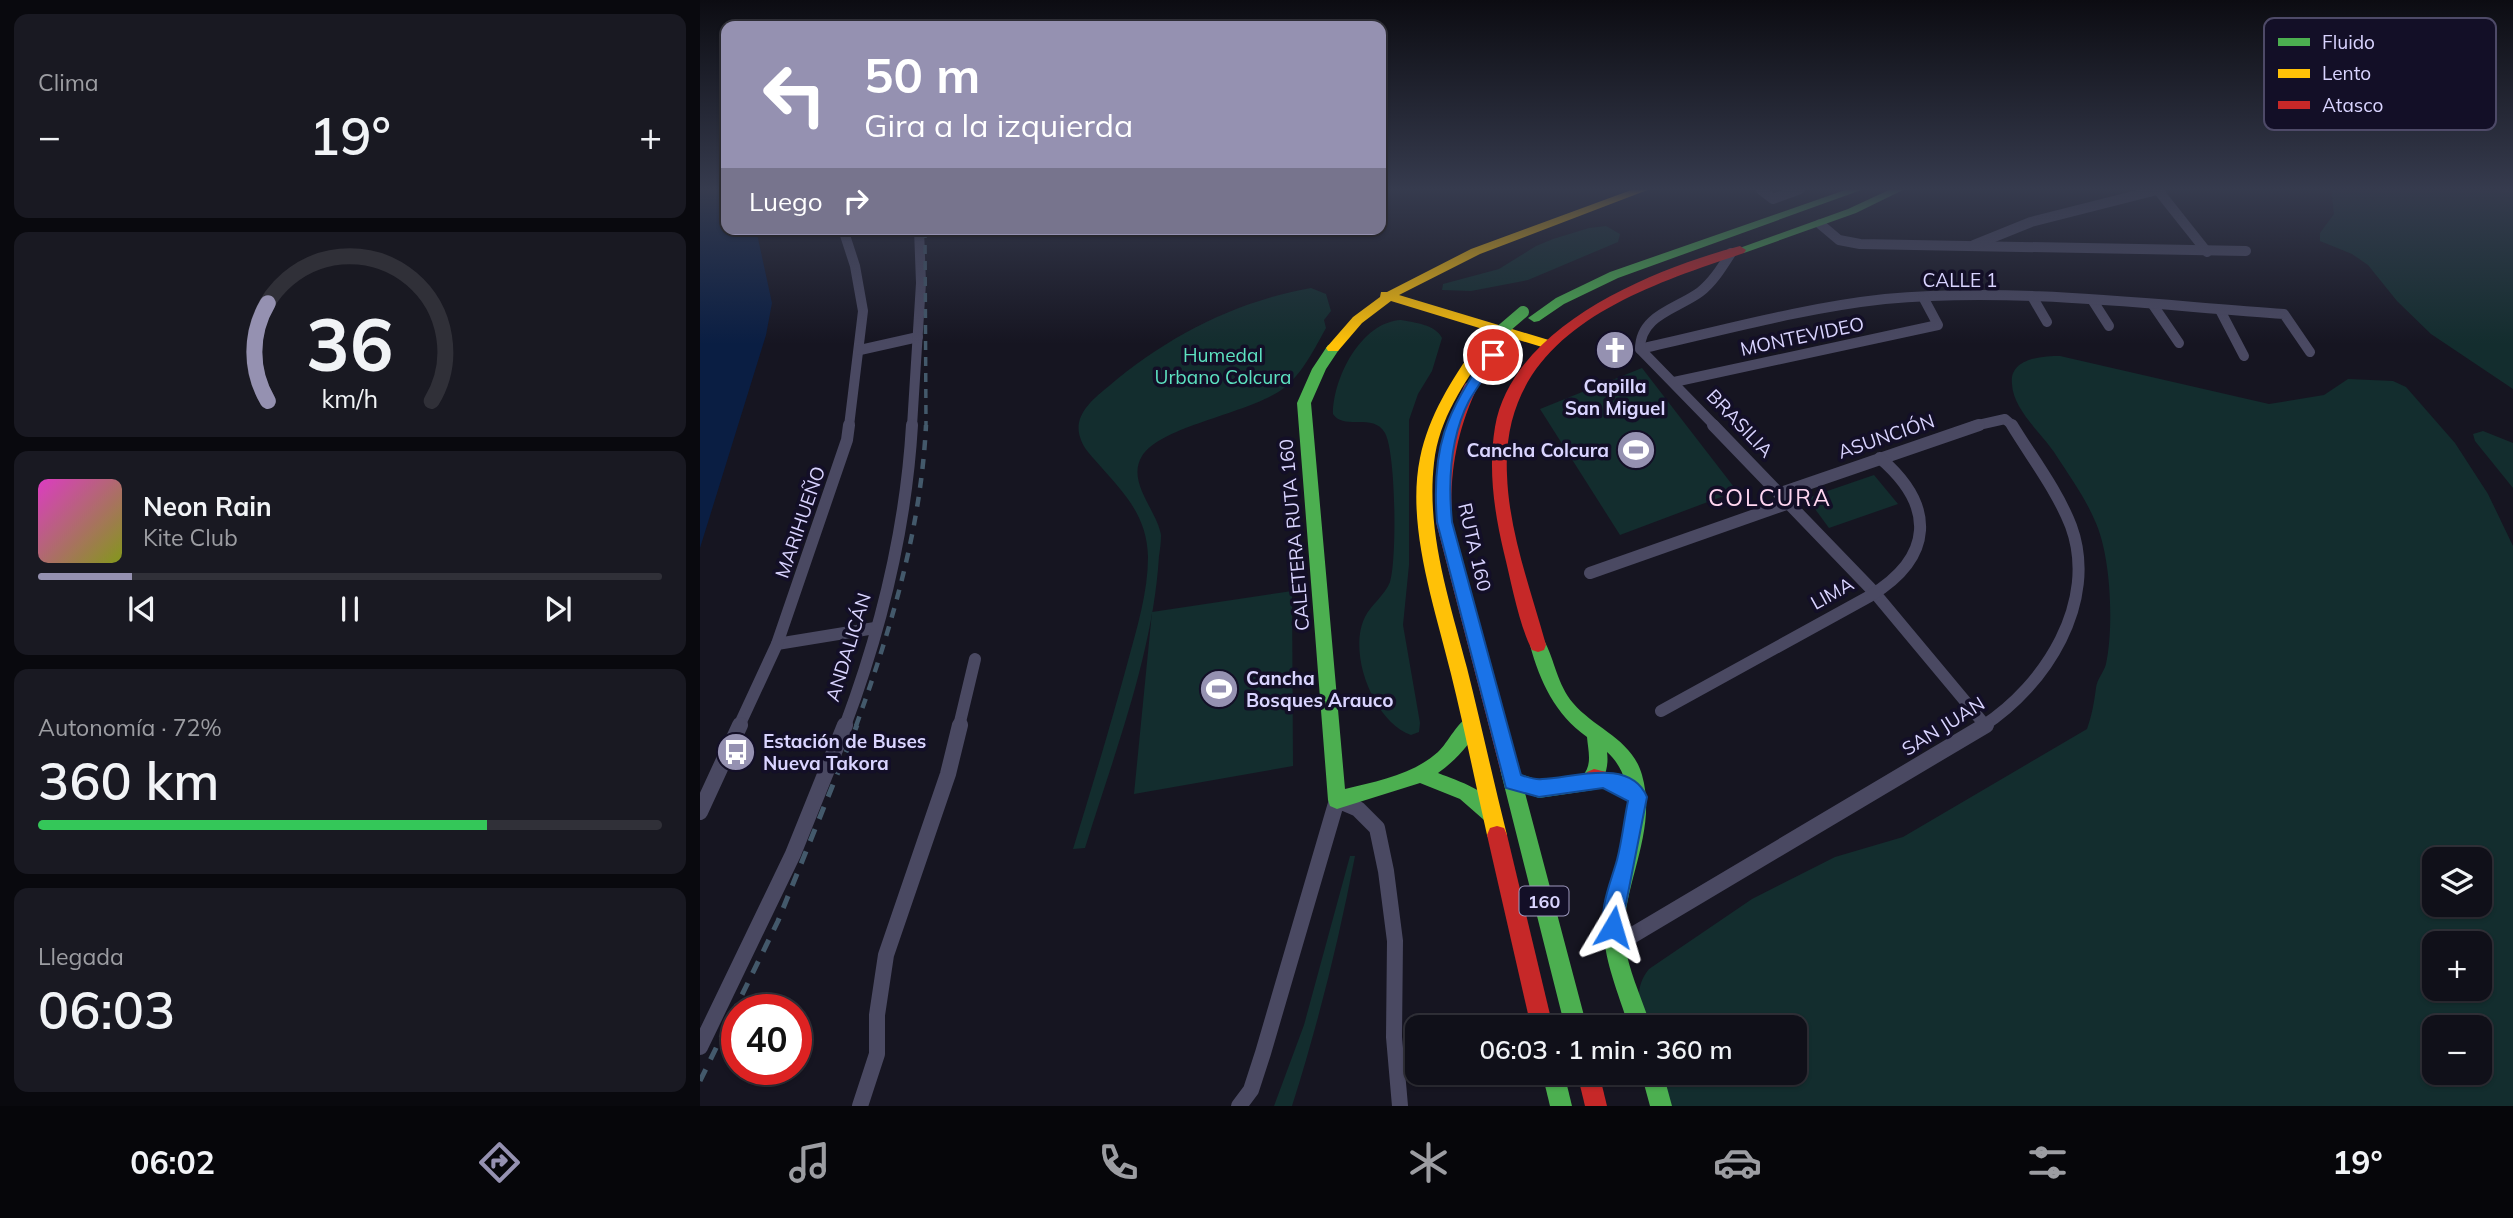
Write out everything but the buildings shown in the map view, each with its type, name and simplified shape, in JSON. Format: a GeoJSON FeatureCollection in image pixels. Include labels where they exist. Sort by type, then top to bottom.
{"type":"FeatureCollection","features":[{"type":"Feature","properties":{"kind":"main road","name":"CALETERA RUTA 160"},"geometry":{"type":"LineString","coordinates":[[1337,800],[1304,403],[1326,356],[1360,315],[1385,295],[1423,273],[1509,241]]}},
{"type":"Feature","properties":{"kind":"main road","name":"RUTA 160"},"geometry":{"type":"LineString","coordinates":[[1539,1015],[1436,576],[1425,517],[1423,479],[1428,443],[1440,408],[1458,377],[1534,313],[1555,290],[1588,274],[1683,241]]}},
{"type":"Feature","properties":{"kind":"main road","name":"RUTA 160"},"geometry":{"type":"LineString","coordinates":[[1534,313],[1614,275],[1712,241]]}},
{"type":"Feature","properties":{"kind":"main road"},"geometry":{"type":"LineString","coordinates":[[1636,1015],[1615,946],[1616,902],[1627,860],[1638,797],[1634,775],[1623,754],[1566,706],[1547,674],[1498,487],[1497,454],[1507,408],[1521,381],[1547,344],[1576,319],[1609,300],[1771,241]]}},
{"type":"Feature","properties":{"kind":"main road"},"geometry":{"type":"LineString","coordinates":[[1423,273],[1424,295],[1440,310]]}},
{"type":"Feature","properties":{"kind":"main road"},"geometry":{"type":"LineString","coordinates":[[1385,295],[1547,344]]}},
{"type":"Feature","properties":{"kind":"main road"},"geometry":{"type":"LineString","coordinates":[[1360,315],[1394,308],[1440,310]]}},
{"type":"Feature","properties":{"kind":"main road","name":"RUTA 160"},"geometry":{"type":"LineString","coordinates":[[1487,352],[1452,425],[1442,469],[1442,504],[1448,541],[1573,1015]]}},
{"type":"Feature","properties":{"kind":"main road"},"geometry":{"type":"LineString","coordinates":[[1337,800],[1423,776],[1450,757],[1471,724]]}},
{"type":"Feature","properties":{"kind":"main road"},"geometry":{"type":"LineString","coordinates":[[1513,781],[1539,789],[1586,784],[1594,778],[1599,751],[1595,732]]}},
{"type":"Feature","properties":{"kind":"main road"},"geometry":{"type":"LineString","coordinates":[[1423,776],[1466,793],[1491,814]]}},
{"type":"Feature","properties":{"kind":"main road"},"geometry":{"type":"LineString","coordinates":[[1594,778],[1612,782],[1638,797]]}},
{"type":"Feature","properties":{"kind":"main road"},"geometry":{"type":"LineString","coordinates":[[1556,1085],[1561,1106]]}},
{"type":"Feature","properties":{"kind":"main road"},"geometry":{"type":"LineString","coordinates":[[1591,1085],[1596,1106]]}},
{"type":"Feature","properties":{"kind":"main road"},"geometry":{"type":"LineString","coordinates":[[1655,1085],[1661,1106]]}},
{"type":"Feature","properties":{"kind":"street","name":"MARIHUEÑO"},"geometry":{"type":"LineString","coordinates":[[700,812],[777,644],[847,440],[863,311],[846,241]]}},
{"type":"Feature","properties":{"kind":"street","name":"ANDALICÁN"},"geometry":{"type":"LineString","coordinates":[[700,1045],[801,836],[836,749],[875,628],[903,516],[910,470],[922,257],[920,241]]}},
{"type":"Feature","properties":{"kind":"street"},"geometry":{"type":"LineString","coordinates":[[1842,241],[1967,247],[2246,251]]}},
{"type":"Feature","properties":{"kind":"street"},"geometry":{"type":"LineString","coordinates":[[1967,247],[1983,241]]}},
{"type":"Feature","properties":{"kind":"street"},"geometry":{"type":"LineString","coordinates":[[2198,241],[2207,252]]}},
{"type":"Feature","properties":{"kind":"street"},"geometry":{"type":"LineString","coordinates":[[1640,349],[1639,337],[1647,324],[1703,290],[1731,254]]}},
{"type":"Feature","properties":{"kind":"street","name":"CALLE 1"},"geometry":{"type":"LineString","coordinates":[[1640,349],[1802,311],[1923,297],[2033,298],[2284,314],[2310,352]]}},
{"type":"Feature","properties":{"kind":"street","name":"MONTEVIDEO"},"geometry":{"type":"LineString","coordinates":[[1674,382],[1938,325],[1923,297]]}},
{"type":"Feature","properties":{"kind":"street"},"geometry":{"type":"LineString","coordinates":[[2033,298],[2047,322]]}},
{"type":"Feature","properties":{"kind":"street"},"geometry":{"type":"LineString","coordinates":[[2093,301],[2109,326]]}},
{"type":"Feature","properties":{"kind":"street"},"geometry":{"type":"LineString","coordinates":[[2153,305],[2179,343]]}},
{"type":"Feature","properties":{"kind":"street"},"geometry":{"type":"LineString","coordinates":[[2220,310],[2244,356]]}},
{"type":"Feature","properties":{"kind":"street"},"geometry":{"type":"LineString","coordinates":[[860,350],[918,337]]}},
{"type":"Feature","properties":{"kind":"street","name":"BRASILIA"},"geometry":{"type":"LineString","coordinates":[[1640,349],[1874,592],[1985,725]]}},
{"type":"Feature","properties":{"kind":"street","name":"ASUNCIÓN"},"geometry":{"type":"LineString","coordinates":[[1590,573],[1785,498],[1880,458],[1992,420],[2005,419]]}},
{"type":"Feature","properties":{"kind":"street","name":"SAN JUAN"},"geometry":{"type":"LineString","coordinates":[[1615,946],[1985,725],[2016,702],[2047,665],[2066,625],[2076,573],[2076,543],[2067,521],[2012,424],[2005,419]]}},
{"type":"Feature","properties":{"kind":"street","name":"LIMA"},"geometry":{"type":"LineString","coordinates":[[1661,711],[1874,592],[1907,567],[1921,533],[1915,498],[1900,476],[1880,458]]}},
{"type":"Feature","properties":{"kind":"street"},"geometry":{"type":"LineString","coordinates":[[777,644],[875,628]]}},
{"type":"Feature","properties":{"kind":"street"},"geometry":{"type":"LineString","coordinates":[[860,1106],[877,1054],[877,1015],[886,955],[948,774],[975,659]]}},
{"type":"Feature","properties":{"kind":"street"},"geometry":{"type":"LineString","coordinates":[[1239,1106],[1251,1090],[1337,800],[1358,809],[1377,828],[1386,871],[1395,941],[1394,1037],[1400,1106]]}},
{"type":"Feature","properties":{"kind":"green space"},"geometry":{"type":"Polygon","coordinates":[[[1549,241],[1618,241],[1528,280],[1471,291],[1442,290],[1443,284],[1499,269],[1549,241]]]}},
{"type":"Feature","properties":{"kind":"green space"},"geometry":{"type":"Polygon","coordinates":[[[2320,241],[2513,241],[2513,389],[2431,334],[2397,301],[2368,265],[2352,254],[2320,241]]]}},
{"type":"Feature","properties":{"kind":"green space","name":"Humedal Urbano Colcura"},"geometry":{"type":"Polygon","coordinates":[[[1311,288],[1326,294],[1331,311],[1324,320],[1326,328],[1317,344],[1291,382],[1269,397],[1168,436],[1152,445],[1142,456],[1138,466],[1140,486],[1161,535],[1149,630],[1131,704],[1085,848],[1073,849],[1138,623],[1148,557],[1138,515],[1123,492],[1083,444],[1079,422],[1086,408],[1097,396],[1131,368],[1178,337],[1256,302],[1311,288]]]}},
{"type":"Feature","properties":{"kind":"green space","name":"Humedal Urbano Colcura"},"geometry":{"type":"Polygon","coordinates":[[[1401,320],[1430,327],[1442,338],[1432,371],[1418,394],[1409,420],[1409,565],[1403,625],[1420,723],[1419,732],[1411,735],[1398,728],[1375,701],[1367,685],[1359,649],[1360,632],[1365,617],[1388,587],[1392,570],[1394,507],[1389,444],[1380,427],[1366,422],[1344,421],[1333,414],[1338,384],[1352,354],[1374,330],[1401,320]]]}},
{"type":"Feature","properties":{"kind":"green space"},"geometry":{"type":"Polygon","coordinates":[[[2060,356],[2269,404],[2324,395],[2348,379],[2393,381],[2406,387],[2455,443],[2488,494],[2513,546],[2513,1106],[1665,1106],[1658,1085],[1807,1085],[1807,1015],[1641,1015],[1639,989],[1649,969],[1752,899],[1835,857],[1903,837],[2087,729],[2108,649],[2108,571],[2100,535],[2086,503],[2054,452],[2022,411],[2014,393],[2012,384],[2016,369],[2028,360],[2060,356]]]}},
{"type":"Feature","properties":{"kind":"green space","name":"Cancha Colcura"},"geometry":{"type":"Polygon","coordinates":[[[1642,368],[1737,491],[1620,535],[1540,409],[1642,368]]]}},
{"type":"Feature","properties":{"kind":"green space"},"geometry":{"type":"Polygon","coordinates":[[[2483,431],[2513,443],[2513,488],[2475,441],[2473,434],[2483,431]]]}},
{"type":"Feature","properties":{"kind":"green space"},"geometry":{"type":"Polygon","coordinates":[[[1874,475],[1898,504],[1829,528],[1807,498],[1874,475]]]}},
{"type":"Feature","properties":{"kind":"green space","name":"Cancha Bosques Arauco"},"geometry":{"type":"Polygon","coordinates":[[[1292,591],[1293,766],[1134,794],[1152,612],[1292,591]]]}},
{"type":"Feature","properties":{"kind":"green space"},"geometry":{"type":"Polygon","coordinates":[[[1350,856],[1355,856],[1342,919],[1302,1075],[1292,1106],[1274,1106],[1304,1025],[1350,856]]]}},
{"type":"Feature","properties":{"kind":"water"},"geometry":{"type":"Polygon","coordinates":[[[700,241],[759,241],[772,303],[766,335],[700,548],[700,241]]]}},
{"type":"Feature","properties":{"kind":"railway"},"geometry":{"type":"LineString","coordinates":[[925,241],[926,425]]}},
{"type":"Feature","properties":{"kind":"railway"},"geometry":{"type":"LineString","coordinates":[[856,726],[892,616],[911,540],[926,425]]}},
{"type":"Feature","properties":{"kind":"railway"},"geometry":{"type":"LineString","coordinates":[[700,1081],[778,921],[857,725]]}},
{"type":"Feature","properties":{"kind":"traffic: fast"},"geometry":{"type":"LineString","coordinates":[[1534,318],[1560,301],[1614,275],[1712,241]]}},
{"type":"Feature","properties":{"kind":"traffic: fast"},"geometry":{"type":"LineString","coordinates":[[1740,250],[1767,241]]}},
{"type":"Feature","properties":{"kind":"traffic: fast"},"geometry":{"type":"LineString","coordinates":[[1481,348],[1523,312]]}},
{"type":"Feature","properties":{"kind":"traffic: fast"},"geometry":{"type":"LineString","coordinates":[[1333,348],[1319,369],[1304,403],[1337,800]]}},
{"type":"Feature","properties":{"kind":"traffic: fast"},"geometry":{"type":"LineString","coordinates":[[1538,645],[1547,674],[1561,700],[1582,723],[1616,748],[1633,775],[1636,817],[1619,903],[1615,945]]}},
{"type":"Feature","properties":{"kind":"traffic: fast"},"geometry":{"type":"LineString","coordinates":[[1337,800],[1378,790],[1430,769],[1458,743],[1471,724]]}},
{"type":"Feature","properties":{"kind":"traffic: fast"},"geometry":{"type":"LineString","coordinates":[[1513,781],[1539,789],[1586,784],[1594,778],[1599,762],[1595,732]]}},
{"type":"Feature","properties":{"kind":"traffic: fast"},"geometry":{"type":"LineString","coordinates":[[1509,769],[1573,1015]]}},
{"type":"Feature","properties":{"kind":"traffic: fast"},"geometry":{"type":"LineString","coordinates":[[1423,776],[1467,793],[1491,814]]}},
{"type":"Feature","properties":{"kind":"traffic: fast"},"geometry":{"type":"LineString","coordinates":[[1615,945],[1636,1015]]}},
{"type":"Feature","properties":{"kind":"traffic: fast"},"geometry":{"type":"LineString","coordinates":[[1556,1085],[1561,1106]]}},
{"type":"Feature","properties":{"kind":"traffic: fast"},"geometry":{"type":"LineString","coordinates":[[1655,1085],[1661,1106]]}},
{"type":"Feature","properties":{"kind":"traffic: slow"},"geometry":{"type":"LineString","coordinates":[[1333,348],[1357,320],[1391,295],[1431,272],[1503,241]]}},
{"type":"Feature","properties":{"kind":"traffic: slow"},"geometry":{"type":"LineString","coordinates":[[1385,295],[1547,344]]}},
{"type":"Feature","properties":{"kind":"traffic: slow"},"geometry":{"type":"LineString","coordinates":[[1481,348],[1453,387],[1436,424],[1427,461],[1424,498],[1435,575],[1497,835]]}},
{"type":"Feature","properties":{"kind":"traffic: jam"},"geometry":{"type":"LineString","coordinates":[[1538,645],[1504,517],[1499,473],[1502,424],[1518,384],[1543,350],[1576,322],[1614,299],[1656,280],[1740,250]]}},
{"type":"Feature","properties":{"kind":"traffic: jam"},"geometry":{"type":"LineString","coordinates":[[1472,384],[1457,417],[1448,451],[1443,486],[1444,522],[1509,769]]}},
{"type":"Feature","properties":{"kind":"traffic: jam"},"geometry":{"type":"LineString","coordinates":[[1594,778],[1612,782],[1638,797]]}},
{"type":"Feature","properties":{"kind":"traffic: jam"},"geometry":{"type":"LineString","coordinates":[[1497,835],[1539,1015]]}},
{"type":"Feature","properties":{"kind":"traffic: jam"},"geometry":{"type":"LineString","coordinates":[[1591,1085],[1596,1106]]}},
{"type":"Feature","properties":{"kind":"place","name":"Capilla San Miguel"},"geometry":{"type":"Point","coordinates":[1615,350]}},
{"type":"Feature","properties":{"kind":"place","name":"Cancha Colcura"},"geometry":{"type":"Point","coordinates":[1636,450]}},
{"type":"Feature","properties":{"kind":"place","name":"Cancha Bosques Arauco"},"geometry":{"type":"Point","coordinates":[1219,689]}},
{"type":"Feature","properties":{"kind":"place","name":"Estación de Buses Nueva Takora"},"geometry":{"type":"Point","coordinates":[736,752]}},
{"type":"Feature","properties":{"kind":"district","name":"COLCURA"},"geometry":{"type":"Point","coordinates":[1770,497]}},
{"type":"Feature","properties":{"kind":"route"},"geometry":{"type":"LineString","coordinates":[[1493,355],[1462,400],[1449,434],[1441,486],[1444,522],[1513,781],[1539,789],[1586,784],[1594,778],[1603,779],[1621,785],[1638,797],[1627,860],[1619,883],[1613,927]]}}]}
